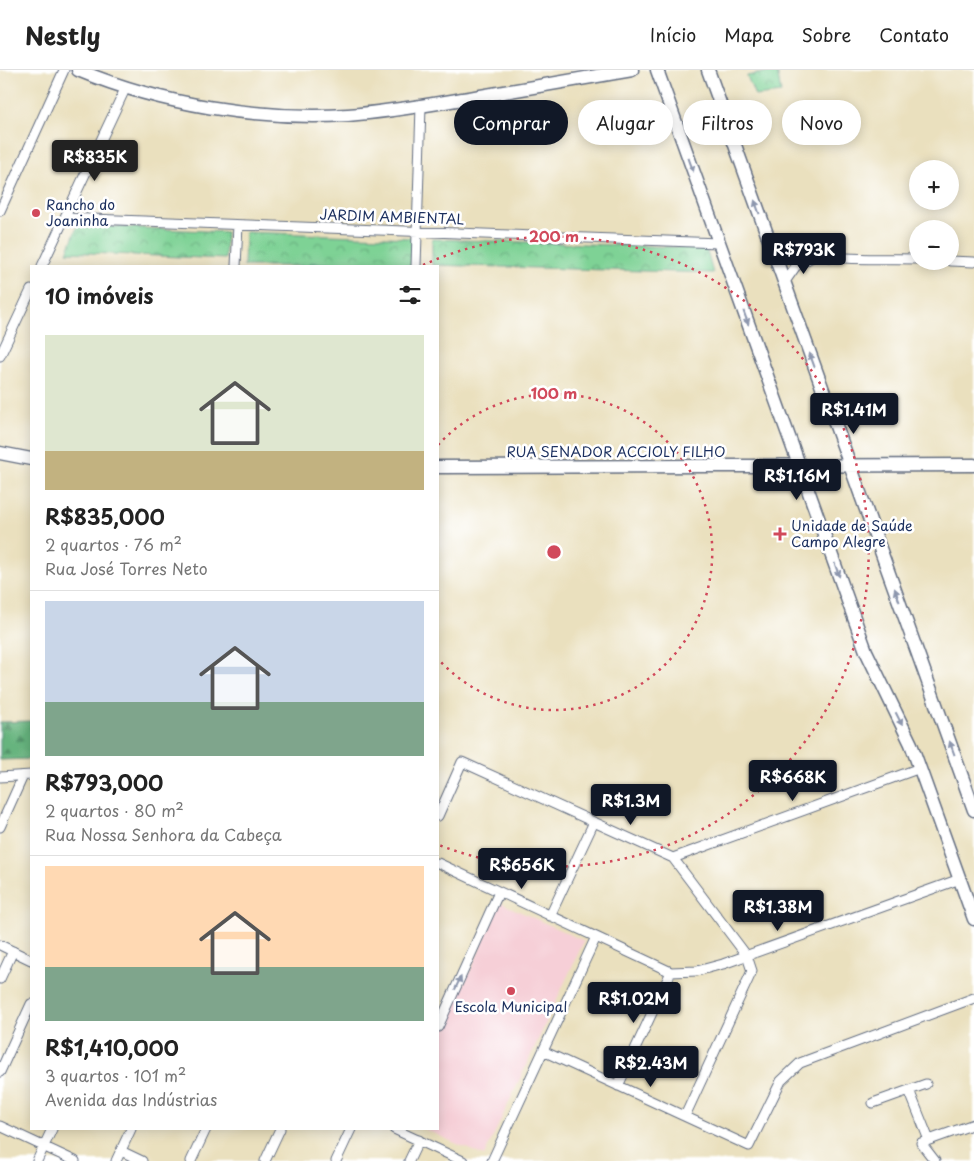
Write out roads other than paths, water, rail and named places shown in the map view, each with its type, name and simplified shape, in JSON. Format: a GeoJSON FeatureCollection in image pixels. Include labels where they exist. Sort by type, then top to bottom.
{"type":"FeatureCollection","features":[{"type":"Feature","properties":{"kind":"main road"},"geometry":{"type":"LineString","coordinates":[[78,70],[97,74],[126,87],[214,108],[270,114],[349,115],[420,106],[632,70]]}},
{"type":"Feature","properties":{"kind":"main road"},"geometry":{"type":"LineString","coordinates":[[657,70],[866,651],[902,723],[974,918]]}},
{"type":"Feature","properties":{"kind":"main road"},"geometry":{"type":"LineString","coordinates":[[708,70],[974,810]]}},
{"type":"Feature","properties":{"kind":"main road"},"geometry":{"type":"LineString","coordinates":[[0,453],[30,459]]}},
{"type":"Feature","properties":{"kind":"main road","name":"RUA SENADOR ACCIOLY FILHO"},"geometry":{"type":"LineString","coordinates":[[439,467],[974,465]]}},
{"type":"Feature","properties":{"kind":"street"},"geometry":{"type":"LineString","coordinates":[[0,211],[64,70]]}},
{"type":"Feature","properties":{"kind":"street"},"geometry":{"type":"LineString","coordinates":[[42,265],[126,87]]}},
{"type":"Feature","properties":{"kind":"street"},"geometry":{"type":"LineString","coordinates":[[416,265],[420,106]]}},
{"type":"Feature","properties":{"kind":"street","name":"JARDIM AMBIENTAL"},"geometry":{"type":"LineString","coordinates":[[65,218],[719,243]]}},
{"type":"Feature","properties":{"kind":"street"},"geometry":{"type":"LineString","coordinates":[[236,265],[238,225]]}},
{"type":"Feature","properties":{"kind":"street"},"geometry":{"type":"LineString","coordinates":[[769,241],[791,251],[814,256],[909,259]]}},
{"type":"Feature","properties":{"kind":"street"},"geometry":{"type":"LineString","coordinates":[[784,283],[796,266],[814,256]]}},
{"type":"Feature","properties":{"kind":"street"},"geometry":{"type":"LineString","coordinates":[[959,261],[974,262]]}},
{"type":"Feature","properties":{"kind":"street"},"geometry":{"type":"LineString","coordinates":[[0,356],[30,292]]}},
{"type":"Feature","properties":{"kind":"street"},"geometry":{"type":"LineString","coordinates":[[439,814],[462,762],[673,858],[747,956],[752,971],[685,1116]]}},
{"type":"Feature","properties":{"kind":"street"},"geometry":{"type":"LineString","coordinates":[[673,858],[920,768]]}},
{"type":"Feature","properties":{"kind":"street"},"geometry":{"type":"LineString","coordinates":[[0,777],[27,776]]}},
{"type":"Feature","properties":{"kind":"street"},"geometry":{"type":"LineString","coordinates":[[0,827],[27,776]]}},
{"type":"Feature","properties":{"kind":"street"},"geometry":{"type":"LineString","coordinates":[[550,916],[594,822]]}},
{"type":"Feature","properties":{"kind":"street"},"geometry":{"type":"LineString","coordinates":[[439,864],[671,972],[710,969],[960,879]]}},
{"type":"Feature","properties":{"kind":"street"},"geometry":{"type":"LineString","coordinates":[[439,1025],[500,892]]}},
{"type":"Feature","properties":{"kind":"street"},"geometry":{"type":"LineString","coordinates":[[492,1161],[596,937]]}},
{"type":"Feature","properties":{"kind":"street"},"geometry":{"type":"LineString","coordinates":[[0,945],[30,960]]}},
{"type":"Feature","properties":{"kind":"street"},"geometry":{"type":"LineString","coordinates":[[0,978],[13,951]]}},
{"type":"Feature","properties":{"kind":"street"},"geometry":{"type":"LineString","coordinates":[[618,1086],[671,972]]}},
{"type":"Feature","properties":{"kind":"street"},"geometry":{"type":"LineString","coordinates":[[543,1051],[749,1146],[781,1081],[800,1063],[974,998]]}},
{"type":"Feature","properties":{"kind":"street"},"geometry":{"type":"LineString","coordinates":[[0,1072],[30,1006]]}},
{"type":"Feature","properties":{"kind":"street"},"geometry":{"type":"LineString","coordinates":[[874,1103],[926,1084]]}},
{"type":"Feature","properties":{"kind":"street"},"geometry":{"type":"LineString","coordinates":[[909,1090],[925,1141],[935,1161]]}},
{"type":"Feature","properties":{"kind":"street"},"geometry":{"type":"LineString","coordinates":[[925,1141],[974,1124]]}},
{"type":"Feature","properties":{"kind":"street"},"geometry":{"type":"LineString","coordinates":[[0,1126],[75,1161]]}},
{"type":"Feature","properties":{"kind":"street"},"geometry":{"type":"LineString","coordinates":[[37,1161],[52,1130]]}},
{"type":"Feature","properties":{"kind":"street"},"geometry":{"type":"LineString","coordinates":[[116,1161],[131,1130]]}},
{"type":"Feature","properties":{"kind":"street"},"geometry":{"type":"LineString","coordinates":[[191,1161],[206,1130]]}},
{"type":"Feature","properties":{"kind":"street"},"geometry":{"type":"LineString","coordinates":[[265,1161],[280,1130]]}},
{"type":"Feature","properties":{"kind":"street"},"geometry":{"type":"LineString","coordinates":[[336,1161],[352,1130]]}},
{"type":"Feature","properties":{"kind":"street"},"geometry":{"type":"LineString","coordinates":[[396,1130],[462,1161]]}},
{"type":"Feature","properties":{"kind":"street"},"geometry":{"type":"LineString","coordinates":[[409,1161],[418,1140]]}},
{"type":"Feature","properties":{"kind":"street"},"geometry":{"type":"LineString","coordinates":[[121,1151],[142,1161]]}},
{"type":"Feature","properties":{"kind":"place","name":"Rancho do Joaninha"},"geometry":{"type":"Point","coordinates":[36,213]}},
{"type":"Feature","properties":{"kind":"place","name":"Unidade de Saúde Campo Alegre"},"geometry":{"type":"Point","coordinates":[780,534]}},
{"type":"Feature","properties":{"kind":"place","name":"Escola Municipal"},"geometry":{"type":"Point","coordinates":[511,991]}}]}
